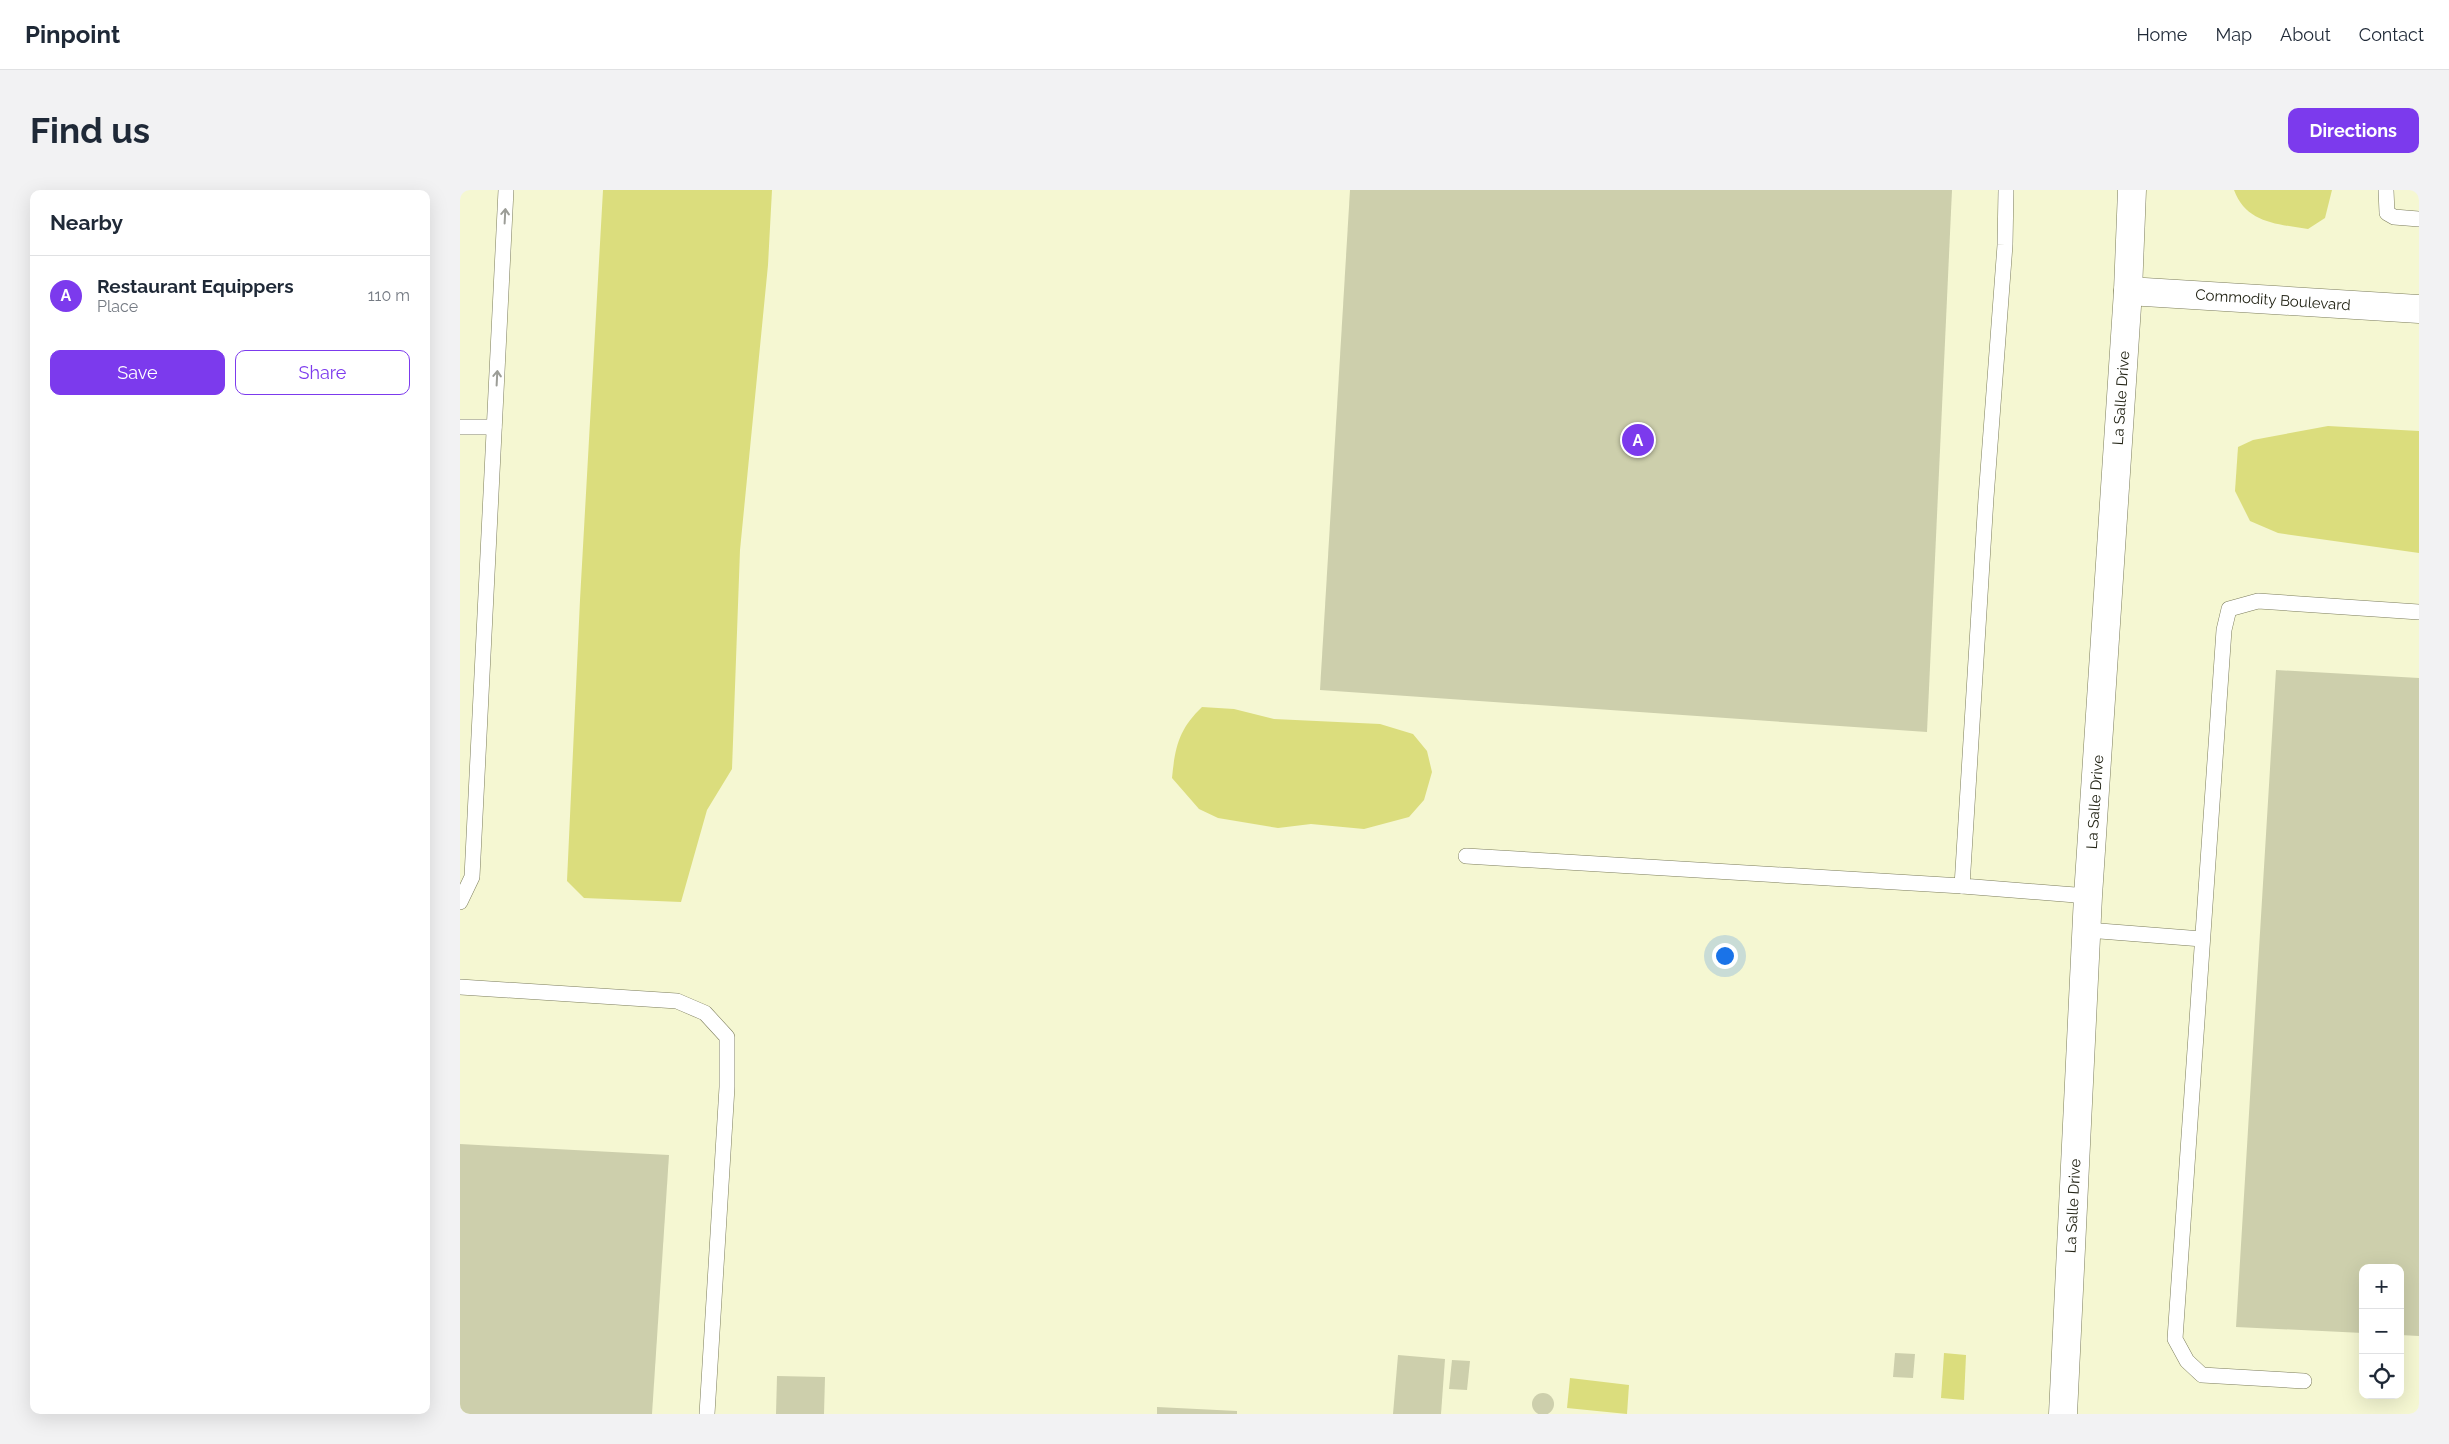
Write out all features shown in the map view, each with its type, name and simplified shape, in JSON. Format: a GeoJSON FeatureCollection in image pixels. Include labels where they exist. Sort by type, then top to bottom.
{"type":"FeatureCollection","features":[{"type":"Feature","properties":{"kind":"street","name":"La Salle Drive"},"geometry":{"type":"LineString","coordinates":[[2063,1414],[2088,896],[2128,291],[2132,190]]}},
{"type":"Feature","properties":{"kind":"street","name":"Commodity Boulevard"},"geometry":{"type":"LineString","coordinates":[[2128,291],[2419,309]]}},
{"type":"Feature","properties":{"kind":"lane"},"geometry":{"type":"LineString","coordinates":[[460,902],[472,877],[506,190]]}},
{"type":"Feature","properties":{"kind":"lane"},"geometry":{"type":"LineString","coordinates":[[1962,886],[1986,498],[2005,245],[2006,190]]}},
{"type":"Feature","properties":{"kind":"lane"},"geometry":{"type":"LineString","coordinates":[[2386,190],[2387,213],[2394,218],[2419,219]]}},
{"type":"Feature","properties":{"kind":"lane"},"geometry":{"type":"LineString","coordinates":[[460,427],[494,427]]}},
{"type":"Feature","properties":{"kind":"lane"},"geometry":{"type":"LineString","coordinates":[[2304,1380],[2202,1375],[2187,1361],[2175,1339],[2224,630],[2229,609],[2258,601],[2419,612]]}},
{"type":"Feature","properties":{"kind":"lane"},"geometry":{"type":"LineString","coordinates":[[1466,856],[1962,886],[2088,896]]}},
{"type":"Feature","properties":{"kind":"lane"},"geometry":{"type":"LineString","coordinates":[[2087,930],[2202,939]]}},
{"type":"Feature","properties":{"kind":"lane"},"geometry":{"type":"LineString","coordinates":[[460,987],[678,1001],[705,1012],[727,1037],[727,1087],[707,1414]]}},
{"type":"Feature","properties":{"kind":"shaded area"},"geometry":{"type":"Polygon","coordinates":[[[603,190],[772,190],[768,265],[740,550],[732,769],[707,810],[681,902],[584,898],[567,881],[580,600],[603,190]]]}},
{"type":"Feature","properties":{"kind":"shaded area"},"geometry":{"type":"Polygon","coordinates":[[[2234,190],[2332,190],[2325,218],[2308,229],[2274,223],[2255,216],[2239,201],[2234,190]]]}},
{"type":"Feature","properties":{"kind":"shaded area"},"geometry":{"type":"Polygon","coordinates":[[[2328,426],[2419,431],[2419,553],[2278,533],[2250,521],[2235,491],[2238,447],[2253,440],[2328,426]]]}},
{"type":"Feature","properties":{"kind":"shaded area"},"geometry":{"type":"Polygon","coordinates":[[[1202,707],[1234,709],[1274,719],[1380,724],[1413,734],[1427,751],[1432,772],[1424,800],[1409,817],[1364,829],[1311,824],[1278,828],[1218,818],[1199,809],[1172,778],[1177,748],[1183,731],[1202,707]]]}},
{"type":"Feature","properties":{"kind":"shaded area"},"geometry":{"type":"Polygon","coordinates":[[[1944,1353],[1966,1355],[1964,1400],[1941,1398],[1944,1353]]]}},
{"type":"Feature","properties":{"kind":"shaded area"},"geometry":{"type":"Polygon","coordinates":[[[1570,1378],[1629,1385],[1627,1414],[1567,1408],[1570,1378]]]}},
{"type":"Feature","properties":{"kind":"building"},"geometry":{"type":"Polygon","coordinates":[[[1350,190],[1952,190],[1927,732],[1320,690],[1350,190]]]}},
{"type":"Feature","properties":{"kind":"building"},"geometry":{"type":"Polygon","coordinates":[[[2276,670],[2419,678],[2419,1336],[2404,1335],[2404,1264],[2359,1264],[2359,1333],[2236,1327],[2276,670]]]}},
{"type":"Feature","properties":{"kind":"building"},"geometry":{"type":"Polygon","coordinates":[[[460,1144],[669,1155],[652,1414],[460,1414],[460,1144]]]}},
{"type":"Feature","properties":{"kind":"building"},"geometry":{"type":"Polygon","coordinates":[[[1895,1353],[1915,1354],[1913,1378],[1893,1377],[1895,1353]]]}},
{"type":"Feature","properties":{"kind":"building"},"geometry":{"type":"Polygon","coordinates":[[[1398,1355],[1445,1359],[1441,1414],[1393,1414],[1398,1355]]]}},
{"type":"Feature","properties":{"kind":"building"},"geometry":{"type":"Polygon","coordinates":[[[1452,1360],[1470,1361],[1467,1390],[1449,1389],[1452,1360]]]}},
{"type":"Feature","properties":{"kind":"building"},"geometry":{"type":"Polygon","coordinates":[[[777,1376],[825,1377],[824,1414],[776,1414],[777,1376]]]}},
{"type":"Feature","properties":{"kind":"building"},"geometry":{"type":"Polygon","coordinates":[[[1543,1393],[1551,1396],[1554,1404],[1551,1412],[1543,1415],[1535,1412],[1532,1404],[1535,1396],[1543,1393]]]}},
{"type":"Feature","properties":{"kind":"building"},"geometry":{"type":"Polygon","coordinates":[[[1157,1407],[1237,1411],[1237,1414],[1157,1414],[1157,1407]]]}},
{"type":"Feature","properties":{"kind":"place","name":"Restaurant Equippers"},"geometry":{"type":"Point","coordinates":[1638,440]}}]}
